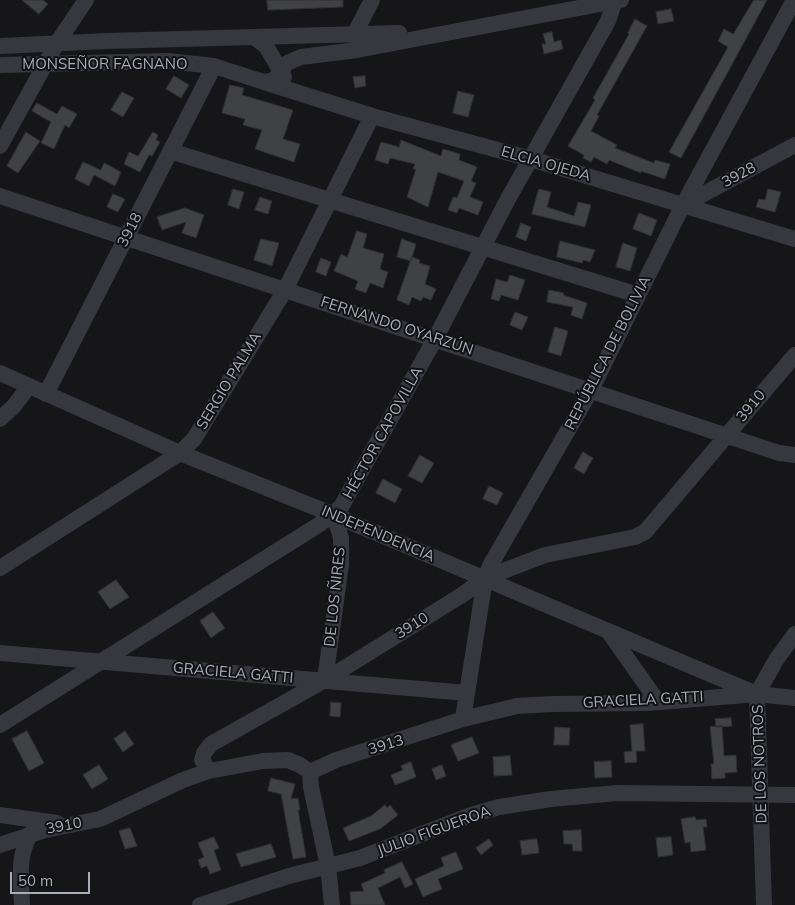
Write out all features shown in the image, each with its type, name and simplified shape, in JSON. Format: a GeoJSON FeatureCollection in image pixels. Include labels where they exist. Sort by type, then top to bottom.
{"type":"FeatureCollection","features":[{"type":"Feature","properties":{"kind":"street"},"geometry":{"type":"LineString","coordinates":[[0,146],[57,43],[86,0]]}},
{"type":"Feature","properties":{"kind":"street"},"geometry":{"type":"LineString","coordinates":[[354,35],[372,0]]}},
{"type":"Feature","properties":{"kind":"street","name":"MONSEÑOR FAGNANO"},"geometry":{"type":"LineString","coordinates":[[0,65],[168,61],[214,66],[264,82],[274,80],[281,69],[301,57],[357,50],[617,0]]}},
{"type":"Feature","properties":{"kind":"street","name":"HÉCTOR CAPOVILLA"},"geometry":{"type":"LineString","coordinates":[[0,725],[334,515],[347,498],[435,339],[531,159],[608,21],[617,0]]}},
{"type":"Feature","properties":{"kind":"street","name":"REPÚBLICA DE BOLIVIA"},"geometry":{"type":"LineString","coordinates":[[463,719],[485,578],[592,390],[683,205],[794,0]]}},
{"type":"Feature","properties":{"kind":"street","name":"MONSEÑOR FAGNANO"},"geometry":{"type":"LineString","coordinates":[[0,46],[354,35],[466,29]]}},
{"type":"Feature","properties":{"kind":"street"},"geometry":{"type":"LineString","coordinates":[[254,37],[266,46],[281,69],[286,81],[296,93]]}},
{"type":"Feature","properties":{"kind":"street","name":"3918"},"geometry":{"type":"LineString","coordinates":[[46,394],[214,66]]}},
{"type":"Feature","properties":{"kind":"street","name":"ELCIA OJEDA"},"geometry":{"type":"LineString","coordinates":[[264,82],[372,116],[531,159],[795,239]]}},
{"type":"Feature","properties":{"kind":"street","name":"SERGIO PALMA"},"geometry":{"type":"LineString","coordinates":[[0,568],[180,453],[194,439],[285,290],[372,116]]}},
{"type":"Feature","properties":{"kind":"street","name":"3928"},"geometry":{"type":"LineString","coordinates":[[683,205],[795,146]]}},
{"type":"Feature","properties":{"kind":"street"},"geometry":{"type":"LineString","coordinates":[[170,151],[638,295]]}},
{"type":"Feature","properties":{"kind":"street","name":"FERNANDO OYARZÚN"},"geometry":{"type":"LineString","coordinates":[[0,196],[779,452],[795,455]]}},
{"type":"Feature","properties":{"kind":"street","name":"3910"},"geometry":{"type":"LineString","coordinates":[[0,845],[67,824],[100,819],[183,780],[209,771],[202,760],[204,753],[211,744],[325,680],[462,595],[485,578],[545,555],[635,537],[645,532],[653,525],[795,355]]}},
{"type":"Feature","properties":{"kind":"street","name":"INDEPENDENCIA"},"geometry":{"type":"LineString","coordinates":[[0,373],[180,453],[485,578],[757,694]]}},
{"type":"Feature","properties":{"kind":"street"},"geometry":{"type":"LineString","coordinates":[[0,419],[14,406],[29,386]]}},
{"type":"Feature","properties":{"kind":"street","name":"DE LOS ÑIRES"},"geometry":{"type":"LineString","coordinates":[[325,680],[341,565],[341,538],[334,515]]}},
{"type":"Feature","properties":{"kind":"street"},"geometry":{"type":"LineString","coordinates":[[608,631],[658,702]]}},
{"type":"Feature","properties":{"kind":"street","name":"DE LOS NOTROS"},"geometry":{"type":"LineString","coordinates":[[764,905],[757,694],[776,660],[795,634]]}},
{"type":"Feature","properties":{"kind":"street","name":"GRACIELA GATTI"},"geometry":{"type":"LineString","coordinates":[[0,653],[467,693]]}},
{"type":"Feature","properties":{"kind":"street","name":"GRACIELA GATTI"},"geometry":{"type":"LineString","coordinates":[[463,719],[531,705],[658,702],[757,694],[795,698]]}},
{"type":"Feature","properties":{"kind":"street","name":"3913"},"geometry":{"type":"LineString","coordinates":[[310,772],[336,760],[463,719]]}},
{"type":"Feature","properties":{"kind":"street"},"geometry":{"type":"LineString","coordinates":[[209,771],[263,761],[288,760],[310,772],[311,787],[328,866],[332,905]]}},
{"type":"Feature","properties":{"kind":"street","name":"JULIO FIGUEROA"},"geometry":{"type":"LineString","coordinates":[[200,905],[264,883],[360,858],[471,815],[499,807],[551,799],[618,793],[795,795]]}},
{"type":"Feature","properties":{"kind":"street"},"geometry":{"type":"LineString","coordinates":[[0,815],[67,824]]}},
{"type":"Feature","properties":{"kind":"street"},"geometry":{"type":"LineString","coordinates":[[22,905],[21,860],[23,847],[31,834]]}},
{"type":"Feature","properties":{"kind":"building"},"geometry":{"type":"Polygon","coordinates":[[[22,0],[43,0],[48,4],[39,14],[22,0]]]}},
{"type":"Feature","properties":{"kind":"building"},"geometry":{"type":"Polygon","coordinates":[[[267,0],[343,0],[343,7],[268,10],[267,0]]]}},
{"type":"Feature","properties":{"kind":"building"},"geometry":{"type":"Polygon","coordinates":[[[754,0],[767,0],[681,158],[669,152],[728,47],[718,41],[724,29],[733,34],[754,0]]]}},
{"type":"Feature","properties":{"kind":"building"},"geometry":{"type":"Polygon","coordinates":[[[671,9],[674,21],[658,24],[656,12],[671,9]]]}},
{"type":"Feature","properties":{"kind":"building"},"geometry":{"type":"Polygon","coordinates":[[[635,19],[647,26],[597,115],[599,116],[591,131],[617,145],[615,148],[654,163],[655,160],[670,164],[665,179],[641,171],[641,173],[609,160],[607,164],[594,157],[591,162],[583,158],[584,155],[568,146],[595,100],[593,98],[629,34],[635,19]]]}},
{"type":"Feature","properties":{"kind":"building"},"geometry":{"type":"Polygon","coordinates":[[[552,32],[554,42],[561,40],[563,49],[544,54],[542,44],[546,44],[543,34],[552,32]]]}},
{"type":"Feature","properties":{"kind":"building"},"geometry":{"type":"Polygon","coordinates":[[[174,76],[189,85],[181,98],[166,89],[174,76]]]}},
{"type":"Feature","properties":{"kind":"building"},"geometry":{"type":"Polygon","coordinates":[[[365,76],[366,86],[355,88],[353,77],[365,76]]]}},
{"type":"Feature","properties":{"kind":"building"},"geometry":{"type":"Polygon","coordinates":[[[230,85],[244,88],[242,95],[293,110],[283,139],[300,144],[294,162],[255,149],[262,130],[243,125],[245,119],[222,113],[230,85]]]}},
{"type":"Feature","properties":{"kind":"building"},"geometry":{"type":"Polygon","coordinates":[[[458,91],[474,95],[468,117],[453,113],[458,91]]]}},
{"type":"Feature","properties":{"kind":"building"},"geometry":{"type":"Polygon","coordinates":[[[122,92],[134,98],[123,117],[111,110],[122,92]]]}},
{"type":"Feature","properties":{"kind":"building"},"geometry":{"type":"Polygon","coordinates":[[[37,103],[57,114],[62,106],[77,114],[69,128],[65,125],[54,149],[41,143],[51,122],[32,111],[37,103]]]}},
{"type":"Feature","properties":{"kind":"building"},"geometry":{"type":"Polygon","coordinates":[[[26,132],[40,141],[18,173],[7,166],[26,132]]]}},
{"type":"Feature","properties":{"kind":"building"},"geometry":{"type":"Polygon","coordinates":[[[153,132],[158,135],[156,140],[160,142],[152,156],[149,155],[140,172],[124,164],[129,152],[138,156],[153,132]]]}},
{"type":"Feature","properties":{"kind":"building"},"geometry":{"type":"Polygon","coordinates":[[[401,140],[441,156],[443,149],[460,154],[459,160],[477,167],[471,181],[476,183],[470,197],[483,202],[478,215],[459,208],[457,213],[448,210],[453,197],[457,198],[464,181],[438,172],[428,207],[407,197],[416,169],[413,169],[415,164],[390,158],[388,164],[375,160],[381,142],[399,147],[401,140]]]}},
{"type":"Feature","properties":{"kind":"building"},"geometry":{"type":"Polygon","coordinates":[[[83,162],[101,170],[104,163],[121,172],[115,186],[94,175],[89,186],[75,179],[83,162]]]}},
{"type":"Feature","properties":{"kind":"building"},"geometry":{"type":"Polygon","coordinates":[[[233,189],[244,192],[239,209],[228,205],[233,189]]]}},
{"type":"Feature","properties":{"kind":"building"},"geometry":{"type":"Polygon","coordinates":[[[539,189],[551,192],[547,207],[574,216],[578,202],[591,205],[585,227],[532,214],[539,189]]]}},
{"type":"Feature","properties":{"kind":"building"},"geometry":{"type":"Polygon","coordinates":[[[768,189],[781,192],[775,212],[756,207],[759,199],[765,200],[768,189]]]}},
{"type":"Feature","properties":{"kind":"building"},"geometry":{"type":"Polygon","coordinates":[[[113,194],[125,199],[118,212],[107,207],[113,194]]]}},
{"type":"Feature","properties":{"kind":"building"},"geometry":{"type":"Polygon","coordinates":[[[260,197],[272,201],[268,214],[255,210],[260,197]]]}},
{"type":"Feature","properties":{"kind":"building"},"geometry":{"type":"Polygon","coordinates":[[[185,208],[204,215],[196,238],[182,233],[186,222],[162,230],[157,217],[185,208]]]}},
{"type":"Feature","properties":{"kind":"building"},"geometry":{"type":"Polygon","coordinates":[[[639,213],[657,220],[651,236],[633,229],[639,213]]]}},
{"type":"Feature","properties":{"kind":"building"},"geometry":{"type":"Polygon","coordinates":[[[521,223],[531,227],[526,241],[516,237],[521,223]]]}},
{"type":"Feature","properties":{"kind":"building"},"geometry":{"type":"Polygon","coordinates":[[[357,231],[367,234],[363,248],[384,254],[380,269],[388,272],[383,288],[370,283],[366,293],[355,289],[358,281],[334,271],[341,254],[347,257],[357,231]]]}},
{"type":"Feature","properties":{"kind":"building"},"geometry":{"type":"Polygon","coordinates":[[[261,239],[279,243],[272,266],[254,260],[261,239]]]}},
{"type":"Feature","properties":{"kind":"building"},"geometry":{"type":"Polygon","coordinates":[[[402,239],[416,244],[411,261],[397,257],[402,239]]]}},
{"type":"Feature","properties":{"kind":"building"},"geometry":{"type":"Polygon","coordinates":[[[560,241],[595,250],[590,262],[583,260],[582,263],[557,257],[560,241]]]}},
{"type":"Feature","properties":{"kind":"building"},"geometry":{"type":"Polygon","coordinates":[[[623,243],[637,248],[630,271],[616,267],[623,243]]]}},
{"type":"Feature","properties":{"kind":"building"},"geometry":{"type":"Polygon","coordinates":[[[412,257],[420,260],[419,263],[430,266],[425,284],[436,289],[431,300],[423,297],[421,301],[412,297],[409,305],[397,300],[412,257]]]}},
{"type":"Feature","properties":{"kind":"building"},"geometry":{"type":"Polygon","coordinates":[[[321,258],[331,262],[326,276],[316,272],[321,258]]]}},
{"type":"Feature","properties":{"kind":"building"},"geometry":{"type":"Polygon","coordinates":[[[510,275],[525,280],[518,300],[501,295],[499,301],[491,299],[496,279],[507,282],[510,275]]]}},
{"type":"Feature","properties":{"kind":"building"},"geometry":{"type":"Polygon","coordinates":[[[549,290],[564,293],[563,295],[587,303],[582,319],[571,315],[573,307],[547,302],[549,290]]]}},
{"type":"Feature","properties":{"kind":"building"},"geometry":{"type":"Polygon","coordinates":[[[515,312],[528,317],[522,330],[510,325],[515,312]]]}},
{"type":"Feature","properties":{"kind":"building"},"geometry":{"type":"Polygon","coordinates":[[[555,327],[568,331],[561,356],[548,352],[555,327]]]}},
{"type":"Feature","properties":{"kind":"building"},"geometry":{"type":"Polygon","coordinates":[[[583,452],[593,458],[584,474],[574,468],[583,452]]]}},
{"type":"Feature","properties":{"kind":"building"},"geometry":{"type":"Polygon","coordinates":[[[420,455],[434,463],[422,483],[408,476],[420,455]]]}},
{"type":"Feature","properties":{"kind":"building"},"geometry":{"type":"Polygon","coordinates":[[[383,479],[402,489],[395,503],[376,493],[383,479]]]}},
{"type":"Feature","properties":{"kind":"building"},"geometry":{"type":"Polygon","coordinates":[[[489,486],[503,493],[497,505],[483,499],[489,486]]]}},
{"type":"Feature","properties":{"kind":"building"},"geometry":{"type":"Polygon","coordinates":[[[116,580],[129,597],[110,609],[98,592],[116,580]]]}},
{"type":"Feature","properties":{"kind":"building"},"geometry":{"type":"Polygon","coordinates":[[[213,612],[225,628],[211,638],[200,621],[213,612]]]}},
{"type":"Feature","properties":{"kind":"building"},"geometry":{"type":"Polygon","coordinates":[[[331,702],[341,703],[340,717],[330,716],[331,702]]]}},
{"type":"Feature","properties":{"kind":"building"},"geometry":{"type":"Polygon","coordinates":[[[731,718],[732,726],[716,727],[715,719],[731,718]]]}},
{"type":"Feature","properties":{"kind":"building"},"geometry":{"type":"Polygon","coordinates":[[[643,724],[645,751],[636,751],[637,762],[625,763],[624,752],[632,751],[630,725],[643,724]]]}},
{"type":"Feature","properties":{"kind":"building"},"geometry":{"type":"Polygon","coordinates":[[[722,726],[724,756],[736,755],[737,772],[725,773],[725,778],[712,779],[711,764],[714,764],[710,727],[722,726]]]}},
{"type":"Feature","properties":{"kind":"building"},"geometry":{"type":"Polygon","coordinates":[[[555,727],[570,728],[569,745],[554,745],[555,727]]]}},
{"type":"Feature","properties":{"kind":"building"},"geometry":{"type":"Polygon","coordinates":[[[27,731],[44,763],[29,771],[12,739],[27,731]]]}},
{"type":"Feature","properties":{"kind":"building"},"geometry":{"type":"Polygon","coordinates":[[[125,731],[134,744],[123,752],[114,739],[125,731]]]}},
{"type":"Feature","properties":{"kind":"building"},"geometry":{"type":"Polygon","coordinates":[[[472,737],[479,753],[458,761],[451,745],[472,737]]]}},
{"type":"Feature","properties":{"kind":"building"},"geometry":{"type":"Polygon","coordinates":[[[510,756],[512,775],[494,776],[493,757],[510,756]]]}},
{"type":"Feature","properties":{"kind":"building"},"geometry":{"type":"Polygon","coordinates":[[[611,761],[612,777],[595,778],[594,762],[611,761]]]}},
{"type":"Feature","properties":{"kind":"building"},"geometry":{"type":"Polygon","coordinates":[[[411,762],[416,777],[395,785],[391,775],[403,770],[401,766],[411,762]]]}},
{"type":"Feature","properties":{"kind":"building"},"geometry":{"type":"Polygon","coordinates":[[[99,765],[108,779],[92,789],[83,775],[99,765]]]}},
{"type":"Feature","properties":{"kind":"building"},"geometry":{"type":"Polygon","coordinates":[[[442,765],[446,776],[436,780],[432,769],[442,765]]]}},
{"type":"Feature","properties":{"kind":"building"},"geometry":{"type":"Polygon","coordinates":[[[271,778],[295,784],[291,799],[298,798],[300,810],[298,810],[306,857],[293,859],[281,794],[268,791],[271,778]]]}},
{"type":"Feature","properties":{"kind":"building"},"geometry":{"type":"Polygon","coordinates":[[[385,805],[387,808],[390,805],[398,815],[380,829],[349,841],[343,828],[371,816],[385,805]]]}},
{"type":"Feature","properties":{"kind":"building"},"geometry":{"type":"Polygon","coordinates":[[[695,817],[696,820],[706,819],[707,827],[703,827],[706,850],[691,852],[690,842],[685,843],[681,819],[695,817]]]}},
{"type":"Feature","properties":{"kind":"building"},"geometry":{"type":"Polygon","coordinates":[[[130,828],[137,846],[125,849],[119,831],[130,828]]]}},
{"type":"Feature","properties":{"kind":"building"},"geometry":{"type":"Polygon","coordinates":[[[581,830],[582,851],[573,851],[572,844],[564,844],[563,831],[581,830]]]}},
{"type":"Feature","properties":{"kind":"building"},"geometry":{"type":"Polygon","coordinates":[[[214,837],[219,848],[214,850],[221,870],[210,874],[207,866],[201,868],[198,860],[204,857],[198,843],[214,837]]]}},
{"type":"Feature","properties":{"kind":"building"},"geometry":{"type":"Polygon","coordinates":[[[671,837],[673,855],[658,857],[656,838],[671,837]]]}},
{"type":"Feature","properties":{"kind":"building"},"geometry":{"type":"Polygon","coordinates":[[[489,839],[493,845],[481,855],[476,848],[489,839]]]}},
{"type":"Feature","properties":{"kind":"building"},"geometry":{"type":"Polygon","coordinates":[[[537,839],[539,853],[522,855],[520,841],[537,839]]]}},
{"type":"Feature","properties":{"kind":"building"},"geometry":{"type":"Polygon","coordinates":[[[271,844],[276,857],[241,867],[236,854],[271,844]]]}},
{"type":"Feature","properties":{"kind":"building"},"geometry":{"type":"Polygon","coordinates":[[[456,852],[463,869],[438,879],[442,889],[423,897],[415,879],[444,866],[441,858],[456,852]]]}},
{"type":"Feature","properties":{"kind":"building"},"geometry":{"type":"Polygon","coordinates":[[[402,862],[413,884],[405,888],[400,877],[378,888],[385,905],[351,905],[350,892],[364,891],[361,884],[385,873],[384,870],[402,862]]]}}]}
